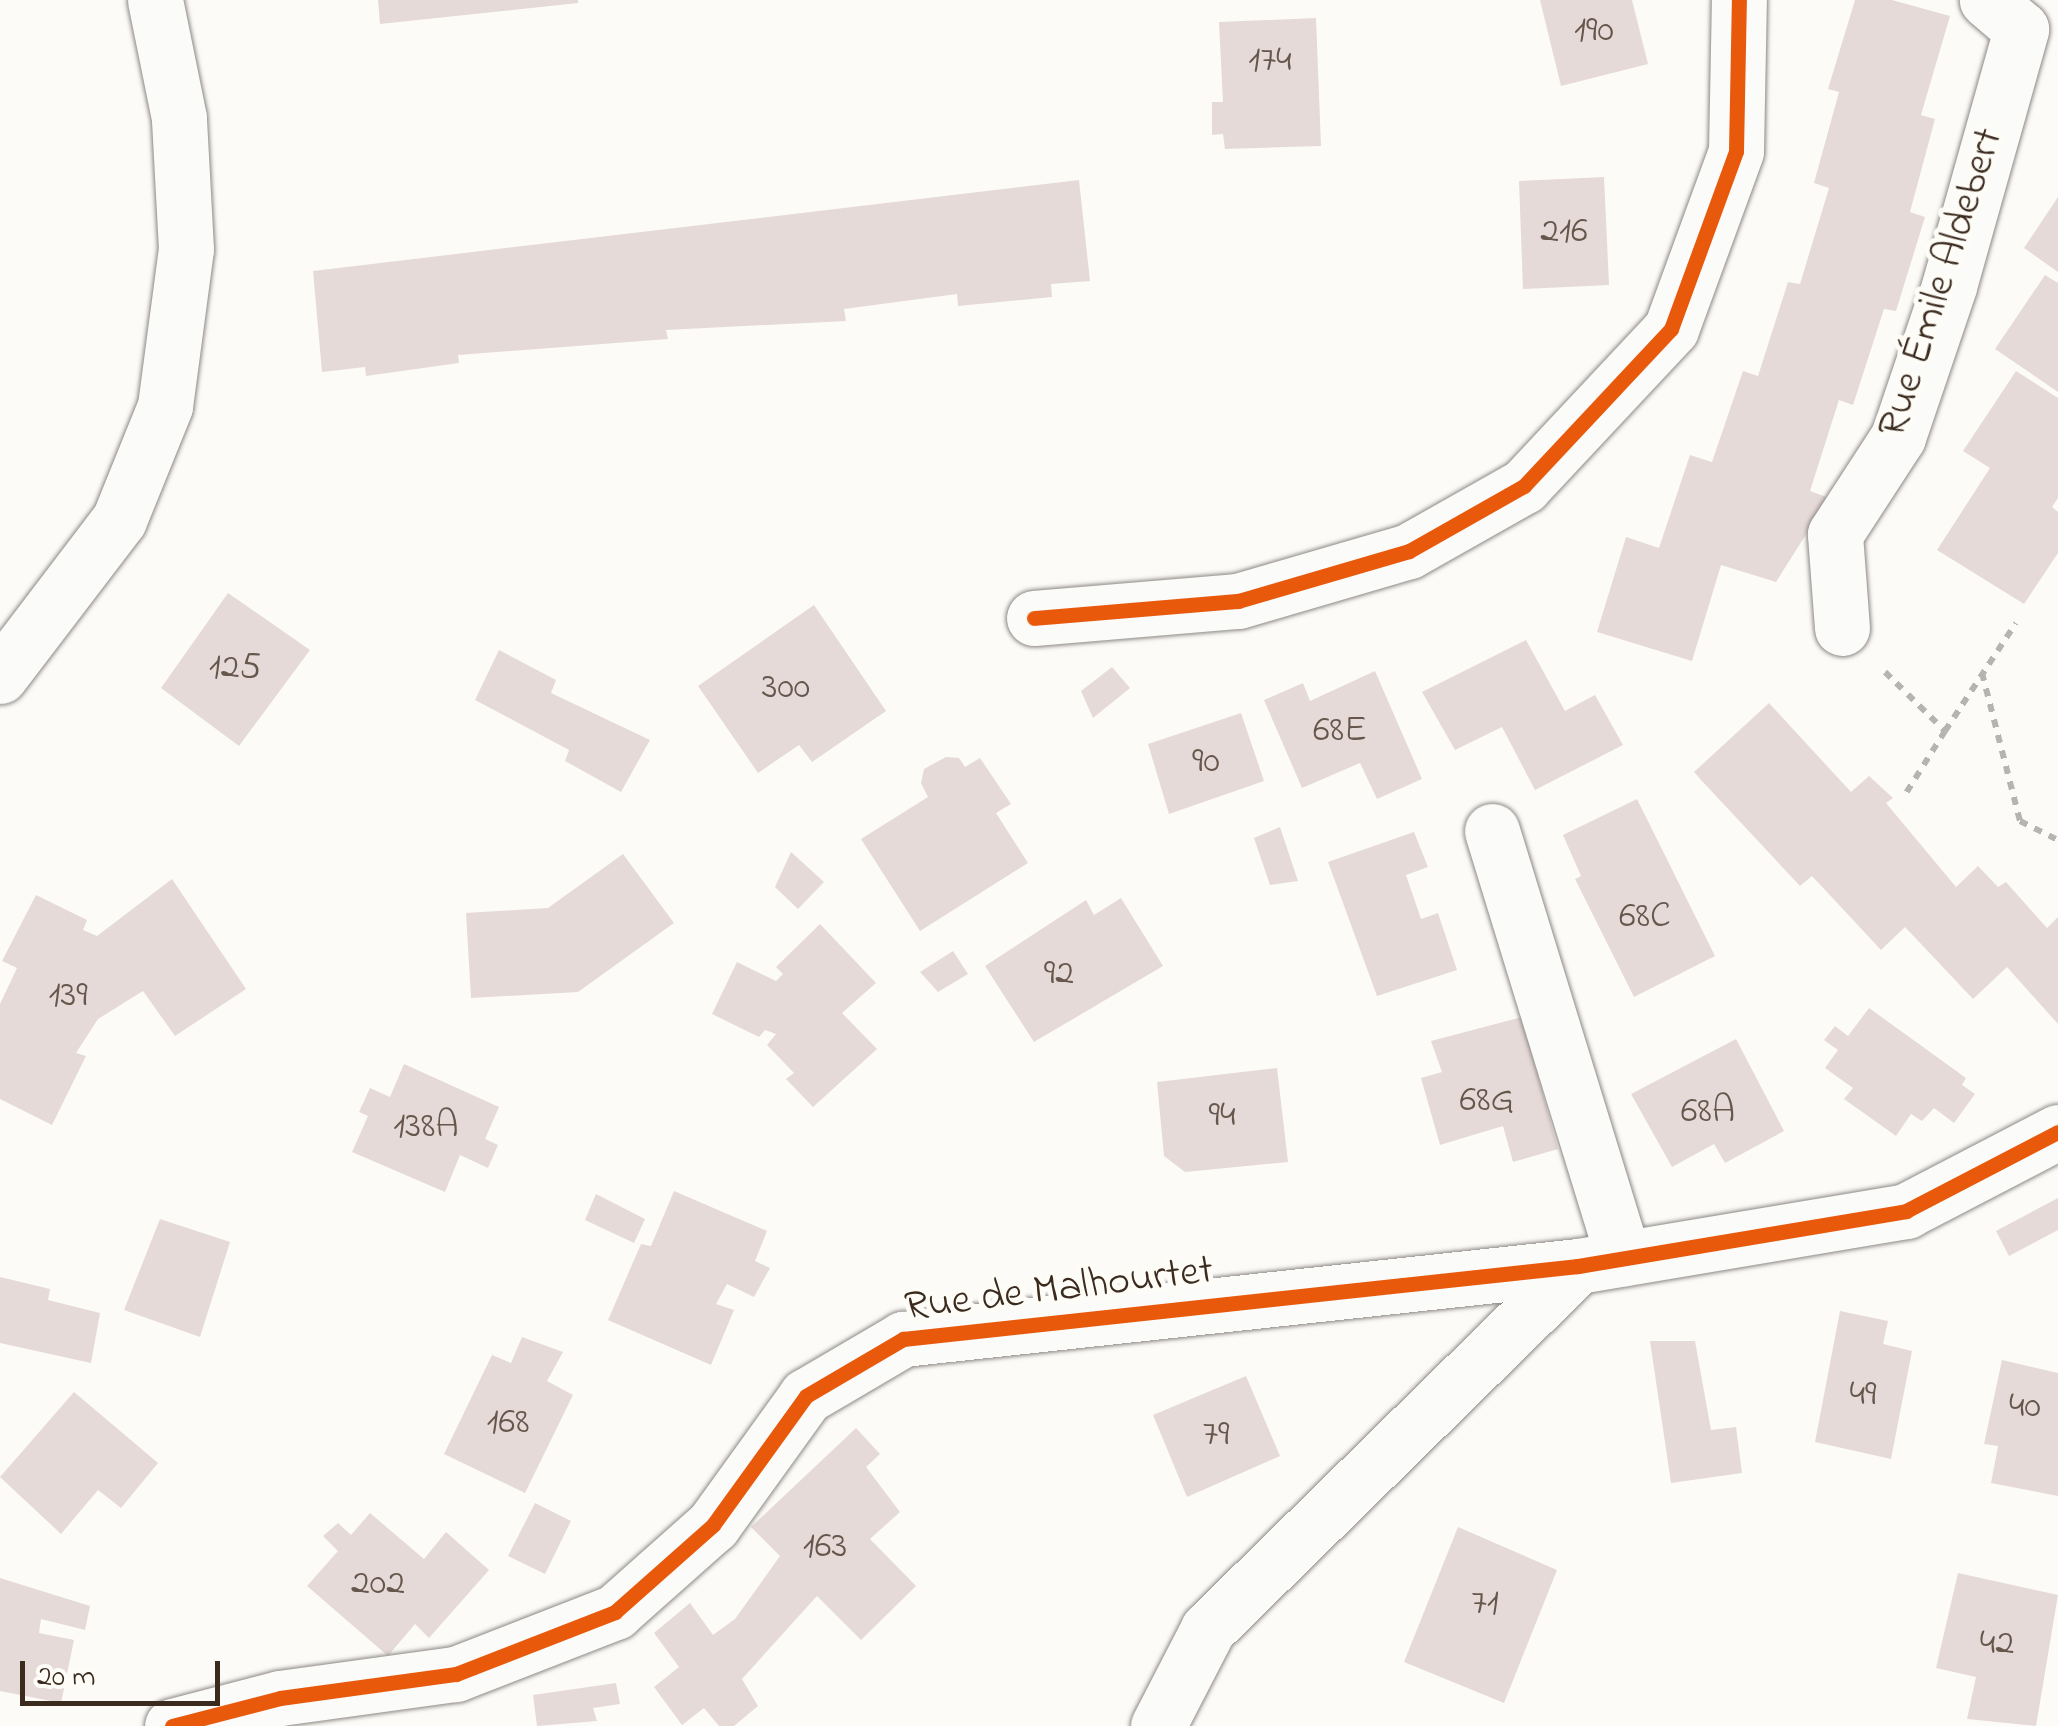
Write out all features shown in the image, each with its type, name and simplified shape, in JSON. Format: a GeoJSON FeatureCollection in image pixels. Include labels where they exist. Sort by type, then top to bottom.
{"type":"FeatureCollection","features":[{"type":"Feature","properties":{"kind":"street"},"geometry":{"type":"LineString","coordinates":[[0,676],[119,520],[166,406],[186,248],[179,118],[155,0]]}},
{"type":"Feature","properties":{"kind":"street"},"geometry":{"type":"LineString","coordinates":[[1034,618],[1238,601],[1409,551],[1524,486],[1671,330],[1736,151],[1740,0]]}},
{"type":"Feature","properties":{"kind":"street","name":"Rue Émile Aldebert"},"geometry":{"type":"LineString","coordinates":[[1842,628],[1835,534],[1898,437],[1950,286],[2021,30],[1987,0]]}},
{"type":"Feature","properties":{"kind":"street"},"geometry":{"type":"LineString","coordinates":[[1158,1726],[1208,1629],[1600,1262],[1492,831]]}},
{"type":"Feature","properties":{"kind":"street","name":"Rue de Malhourtet"},"geometry":{"type":"LineString","coordinates":[[172,1726],[280,1698],[456,1674],[615,1612],[713,1525],[806,1396],[904,1339],[1600,1262],[1906,1211],[2058,1132]]}},
{"type":"Feature","properties":{"kind":"path"},"geometry":{"type":"LineString","coordinates":[[1903,798],[2016,623]]}},
{"type":"Feature","properties":{"kind":"path"},"geometry":{"type":"LineString","coordinates":[[1842,628],[1944,731]]}},
{"type":"Feature","properties":{"kind":"path"},"geometry":{"type":"LineString","coordinates":[[1982,673],[2020,820],[2058,840]]}},
{"type":"Feature","properties":{"kind":"building"},"geometry":{"type":"Polygon","coordinates":[[[378,0],[578,0],[578,3],[380,24],[378,0]]]}},
{"type":"Feature","properties":{"kind":"building"},"geometry":{"type":"Polygon","coordinates":[[[1540,0],[1632,0],[1648,64],[1561,86],[1540,0]]]}},
{"type":"Feature","properties":{"kind":"building"},"geometry":{"type":"Polygon","coordinates":[[[1855,0],[1892,0],[1950,16],[1921,115],[1935,119],[1910,212],[1925,217],[1896,311],[1884,309],[1853,405],[1839,400],[1810,491],[1829,498],[1776,582],[1721,565],[1692,661],[1597,632],[1626,537],[1659,548],[1690,455],[1712,462],[1743,371],[1758,376],[1788,282],[1800,284],[1829,188],[1814,183],[1839,92],[1828,89],[1855,0]]]}},
{"type":"Feature","properties":{"kind":"building"},"geometry":{"type":"Polygon","coordinates":[[[1316,18],[1321,146],[1225,149],[1223,134],[1212,135],[1212,102],[1223,102],[1219,22],[1316,18]]]}},
{"type":"Feature","properties":{"kind":"building"},"geometry":{"type":"Polygon","coordinates":[[[1604,177],[1609,285],[1523,289],[1519,181],[1604,177]]]}},
{"type":"Feature","properties":{"kind":"building"},"geometry":{"type":"Polygon","coordinates":[[[1079,180],[1090,281],[1051,284],[1052,297],[958,306],[957,294],[844,309],[846,321],[666,330],[668,339],[458,355],[459,363],[366,376],[365,367],[322,372],[313,271],[1079,180]]]}},
{"type":"Feature","properties":{"kind":"building"},"geometry":{"type":"Polygon","coordinates":[[[2058,197],[2058,272],[2024,248],[2058,197]]]}},
{"type":"Feature","properties":{"kind":"building"},"geometry":{"type":"Polygon","coordinates":[[[2045,275],[2058,283],[2058,392],[1995,349],[2045,275]]]}},
{"type":"Feature","properties":{"kind":"building"},"geometry":{"type":"Polygon","coordinates":[[[2016,371],[2058,398],[2058,498],[2052,507],[2058,512],[2058,553],[2024,604],[1937,550],[1990,468],[1963,451],[2016,371]]]}},
{"type":"Feature","properties":{"kind":"building"},"geometry":{"type":"Polygon","coordinates":[[[228,593],[310,650],[239,746],[161,688],[228,593]]]}},
{"type":"Feature","properties":{"kind":"building"},"geometry":{"type":"Polygon","coordinates":[[[814,605],[886,711],[812,762],[799,745],[758,773],[698,686],[814,605]]]}},
{"type":"Feature","properties":{"kind":"building"},"geometry":{"type":"Polygon","coordinates":[[[1526,640],[1565,711],[1595,695],[1623,745],[1535,790],[1502,727],[1455,750],[1422,692],[1526,640]]]}},
{"type":"Feature","properties":{"kind":"building"},"geometry":{"type":"Polygon","coordinates":[[[499,650],[556,680],[551,693],[650,740],[621,792],[565,761],[569,750],[475,700],[499,650]]]}},
{"type":"Feature","properties":{"kind":"building"},"geometry":{"type":"Polygon","coordinates":[[[1112,667],[1130,688],[1093,718],[1081,691],[1112,667]]]}},
{"type":"Feature","properties":{"kind":"building"},"geometry":{"type":"Polygon","coordinates":[[[1375,671],[1422,779],[1377,799],[1360,763],[1302,788],[1264,700],[1303,683],[1310,701],[1375,671]]]}},
{"type":"Feature","properties":{"kind":"building"},"geometry":{"type":"Polygon","coordinates":[[[1769,703],[1851,792],[1869,776],[1893,798],[1886,803],[1956,887],[1978,866],[1998,887],[2006,882],[2047,928],[2058,917],[2058,1024],[2007,967],[1973,999],[1905,927],[1881,950],[1812,876],[1800,886],[1702,781],[1694,772],[1769,703]]]}},
{"type":"Feature","properties":{"kind":"building"},"geometry":{"type":"Polygon","coordinates":[[[1241,713],[1264,781],[1169,814],[1148,744],[1241,713]]]}},
{"type":"Feature","properties":{"kind":"building"},"geometry":{"type":"Polygon","coordinates":[[[946,757],[959,758],[965,767],[980,758],[1011,804],[996,813],[1028,863],[920,931],[861,839],[928,797],[921,783],[924,769],[946,757]]]}},
{"type":"Feature","properties":{"kind":"building"},"geometry":{"type":"Polygon","coordinates":[[[1637,799],[1715,956],[1634,997],[1575,879],[1581,876],[1563,835],[1637,799]]]}},
{"type":"Feature","properties":{"kind":"building"},"geometry":{"type":"Polygon","coordinates":[[[1280,827],[1298,881],[1270,885],[1254,838],[1280,827]]]}},
{"type":"Feature","properties":{"kind":"building"},"geometry":{"type":"Polygon","coordinates":[[[1414,832],[1428,867],[1406,875],[1421,919],[1438,913],[1457,970],[1377,996],[1328,862],[1414,832]]]}},
{"type":"Feature","properties":{"kind":"building"},"geometry":{"type":"Polygon","coordinates":[[[791,852],[824,882],[798,909],[775,887],[791,852]]]}},
{"type":"Feature","properties":{"kind":"building"},"geometry":{"type":"Polygon","coordinates":[[[623,854],[674,923],[578,992],[471,998],[466,913],[548,908],[623,854]]]}},
{"type":"Feature","properties":{"kind":"building"},"geometry":{"type":"Polygon","coordinates":[[[172,879],[246,989],[175,1036],[143,991],[98,1019],[76,1053],[86,1056],[52,1125],[0,1099],[0,1004],[17,968],[2,961],[36,895],[87,920],[83,930],[97,936],[172,879]]]}},
{"type":"Feature","properties":{"kind":"building"},"geometry":{"type":"Polygon","coordinates":[[[1121,898],[1163,966],[1034,1042],[985,966],[1086,900],[1094,915],[1121,898]]]}},
{"type":"Feature","properties":{"kind":"building"},"geometry":{"type":"Polygon","coordinates":[[[820,924],[876,983],[842,1013],[877,1049],[813,1107],[786,1079],[794,1073],[767,1045],[776,1034],[765,1030],[759,1037],[712,1014],[737,962],[776,981],[783,974],[776,967],[820,924]]]}},
{"type":"Feature","properties":{"kind":"building"},"geometry":{"type":"Polygon","coordinates":[[[953,951],[968,974],[938,992],[920,972],[953,951]]]}},
{"type":"Feature","properties":{"kind":"building"},"geometry":{"type":"Polygon","coordinates":[[[1869,1008],[1966,1078],[1962,1085],[1975,1094],[1954,1123],[1934,1108],[1922,1121],[1911,1114],[1896,1136],[1844,1099],[1853,1088],[1825,1068],[1838,1050],[1824,1040],[1835,1026],[1848,1036],[1869,1008]]]}},
{"type":"Feature","properties":{"kind":"building"},"geometry":{"type":"Polygon","coordinates":[[[1522,1017],[1558,1149],[1513,1162],[1503,1126],[1440,1145],[1421,1078],[1442,1072],[1431,1041],[1522,1017]]]}},
{"type":"Feature","properties":{"kind":"building"},"geometry":{"type":"Polygon","coordinates":[[[1736,1039],[1784,1131],[1725,1163],[1714,1144],[1672,1167],[1631,1094],[1736,1039]]]}},
{"type":"Feature","properties":{"kind":"building"},"geometry":{"type":"Polygon","coordinates":[[[404,1064],[499,1107],[485,1139],[498,1145],[488,1168],[460,1155],[445,1192],[352,1152],[368,1116],[359,1112],[370,1088],[390,1097],[404,1064]]]}},
{"type":"Feature","properties":{"kind":"building"},"geometry":{"type":"Polygon","coordinates":[[[1277,1068],[1288,1162],[1185,1172],[1164,1156],[1157,1082],[1277,1068]]]}},
{"type":"Feature","properties":{"kind":"building"},"geometry":{"type":"Polygon","coordinates":[[[674,1191],[767,1231],[755,1261],[770,1268],[754,1297],[727,1284],[716,1304],[734,1310],[711,1365],[608,1320],[641,1244],[651,1246],[674,1191]]]}},
{"type":"Feature","properties":{"kind":"building"},"geometry":{"type":"Polygon","coordinates":[[[596,1194],[645,1219],[634,1243],[585,1220],[596,1194]]]}},
{"type":"Feature","properties":{"kind":"building"},"geometry":{"type":"Polygon","coordinates":[[[2058,1198],[2058,1230],[2009,1256],[1996,1231],[2058,1198]]]}},
{"type":"Feature","properties":{"kind":"building"},"geometry":{"type":"Polygon","coordinates":[[[160,1219],[230,1242],[200,1337],[124,1310],[160,1219]]]}},
{"type":"Feature","properties":{"kind":"building"},"geometry":{"type":"Polygon","coordinates":[[[0,1277],[50,1289],[48,1300],[100,1313],[91,1363],[0,1343],[0,1277]]]}},
{"type":"Feature","properties":{"kind":"building"},"geometry":{"type":"Polygon","coordinates":[[[1840,1311],[1888,1321],[1883,1344],[1912,1351],[1891,1459],[1815,1442],[1840,1311]]]}},
{"type":"Feature","properties":{"kind":"building"},"geometry":{"type":"Polygon","coordinates":[[[522,1337],[563,1352],[547,1381],[573,1395],[525,1493],[444,1454],[492,1355],[511,1363],[522,1337]]]}},
{"type":"Feature","properties":{"kind":"building"},"geometry":{"type":"Polygon","coordinates":[[[1650,1341],[1695,1341],[1711,1430],[1736,1427],[1742,1473],[1671,1483],[1650,1341]]]}},
{"type":"Feature","properties":{"kind":"building"},"geometry":{"type":"Polygon","coordinates":[[[2002,1360],[2058,1373],[2058,1496],[1991,1483],[1998,1446],[1984,1444],[2002,1360]]]}},
{"type":"Feature","properties":{"kind":"building"},"geometry":{"type":"Polygon","coordinates":[[[1246,1376],[1280,1456],[1187,1497],[1153,1415],[1246,1376]]]}},
{"type":"Feature","properties":{"kind":"building"},"geometry":{"type":"Polygon","coordinates":[[[74,1392],[158,1463],[121,1508],[98,1490],[61,1534],[0,1477],[74,1392]]]}},
{"type":"Feature","properties":{"kind":"building"},"geometry":{"type":"Polygon","coordinates":[[[856,1428],[880,1454],[866,1467],[900,1512],[870,1539],[916,1586],[861,1640],[817,1596],[742,1679],[758,1706],[734,1726],[719,1726],[704,1708],[682,1725],[654,1687],[679,1667],[654,1633],[690,1603],[713,1635],[735,1619],[780,1556],[751,1527],[856,1428]]]}},
{"type":"Feature","properties":{"kind":"building"},"geometry":{"type":"Polygon","coordinates":[[[535,1503],[571,1521],[545,1574],[508,1556],[535,1503]]]}},
{"type":"Feature","properties":{"kind":"building"},"geometry":{"type":"Polygon","coordinates":[[[370,1513],[424,1559],[446,1532],[489,1570],[429,1638],[415,1624],[388,1656],[307,1586],[338,1551],[323,1536],[338,1523],[351,1535],[370,1513]]]}},
{"type":"Feature","properties":{"kind":"building"},"geometry":{"type":"Polygon","coordinates":[[[1458,1527],[1557,1570],[1504,1703],[1404,1662],[1458,1527]]]}},
{"type":"Feature","properties":{"kind":"building"},"geometry":{"type":"Polygon","coordinates":[[[1958,1573],[2058,1595],[2036,1726],[1967,1719],[1976,1677],[1936,1668],[1958,1573]]]}},
{"type":"Feature","properties":{"kind":"building"},"geometry":{"type":"Polygon","coordinates":[[[0,1578],[90,1606],[85,1630],[41,1619],[39,1633],[74,1640],[61,1703],[0,1691],[0,1578]]]}},
{"type":"Feature","properties":{"kind":"building"},"geometry":{"type":"Polygon","coordinates":[[[616,1683],[620,1704],[593,1708],[597,1721],[537,1726],[533,1695],[616,1683]]]}},
{"type":"Feature","properties":{"kind":"cycle path"},"geometry":{"type":"LineString","coordinates":[[1034,618],[1238,601],[1409,551],[1524,486],[1671,329],[1736,151],[1739,0]]}},
{"type":"Feature","properties":{"kind":"cycle path"},"geometry":{"type":"LineString","coordinates":[[172,1726],[280,1698],[456,1674],[615,1612],[713,1525],[806,1396],[903,1339],[1578,1266],[1906,1211],[2058,1132]]}}]}
